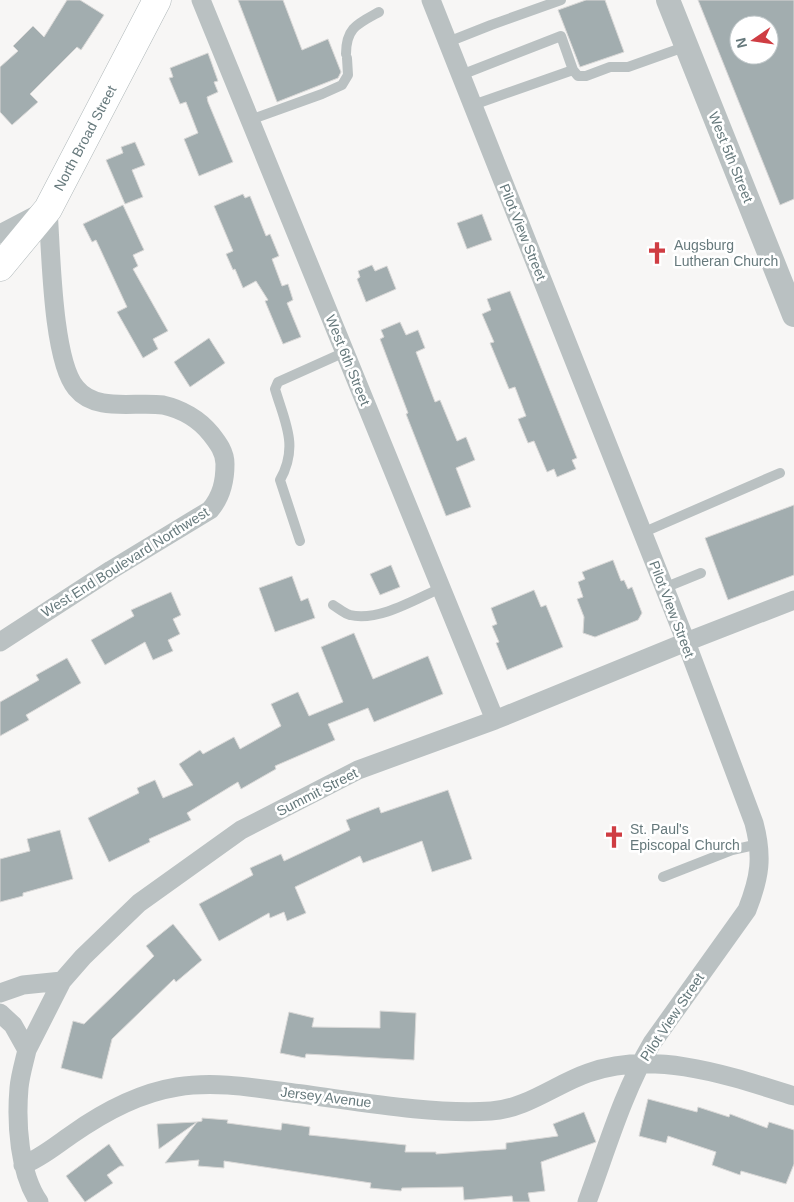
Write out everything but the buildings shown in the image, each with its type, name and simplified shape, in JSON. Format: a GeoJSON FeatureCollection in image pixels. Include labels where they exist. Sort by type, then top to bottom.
{"type":"FeatureCollection","features":[{"type":"Feature","properties":{"kind":"main road","name":"North Broad Street"},"geometry":{"type":"LineString","coordinates":[[0,267],[48,209],[157,0]]}},
{"type":"Feature","properties":{"kind":"street","name":"West 6th Street"},"geometry":{"type":"LineString","coordinates":[[201,0],[495,720]]}},
{"type":"Feature","properties":{"kind":"street","name":"Pilot View Street"},"geometry":{"type":"LineString","coordinates":[[431,0],[686,642],[759,844],[760,863],[755,891],[747,910],[658,1035],[640,1064],[630,1085],[587,1202]]}},
{"type":"Feature","properties":{"kind":"street","name":"West 5th Street"},"geometry":{"type":"LineString","coordinates":[[668,0],[794,315]]}},
{"type":"Feature","properties":{"kind":"street"},"geometry":{"type":"LineString","coordinates":[[0,234],[48,209]]}},
{"type":"Feature","properties":{"kind":"street","name":"West End Boulevard Northwest"},"geometry":{"type":"LineString","coordinates":[[0,642],[210,510],[220,496],[225,479],[225,460],[219,444],[208,430],[194,418],[178,409],[162,405],[108,403],[91,400],[76,389],[65,365],[56,322],[48,209]]}},
{"type":"Feature","properties":{"kind":"street","name":"Summit Street"},"geometry":{"type":"LineString","coordinates":[[39,1202],[34,1195],[23,1165],[19,1132],[19,1088],[27,1050],[62,981],[83,957],[139,903],[241,830],[358,770],[495,720],[794,600]]}},
{"type":"Feature","properties":{"kind":"street"},"geometry":{"type":"LineString","coordinates":[[0,993],[23,985],[62,981]]}},
{"type":"Feature","properties":{"kind":"street"},"geometry":{"type":"LineString","coordinates":[[0,1013],[13,1025],[27,1050]]}},
{"type":"Feature","properties":{"kind":"street","name":"Jersey Avenue"},"geometry":{"type":"LineString","coordinates":[[23,1165],[36,1160],[72,1134],[109,1111],[142,1096],[176,1087],[202,1084],[246,1087],[440,1110],[492,1111],[525,1103],[590,1072],[640,1064],[705,1070],[794,1096]]}},
{"type":"Feature","properties":{"kind":"lane"},"geometry":{"type":"LineString","coordinates":[[448,42],[561,0]]}},
{"type":"Feature","properties":{"kind":"lane"},"geometry":{"type":"LineString","coordinates":[[250,120],[342,85],[348,75],[346,40],[357,24],[379,12]]}},
{"type":"Feature","properties":{"kind":"lane"},"geometry":{"type":"LineString","coordinates":[[460,75],[561,36],[573,70],[578,76],[586,76],[610,67],[628,67],[687,46]]}},
{"type":"Feature","properties":{"kind":"lane"},"geometry":{"type":"LineString","coordinates":[[472,105],[573,70]]}},
{"type":"Feature","properties":{"kind":"lane"},"geometry":{"type":"LineString","coordinates":[[300,541],[280,480],[288,467],[291,442],[275,389],[278,382],[345,352]]}},
{"type":"Feature","properties":{"kind":"lane"},"geometry":{"type":"LineString","coordinates":[[642,533],[780,473]]}},
{"type":"Feature","properties":{"kind":"lane"},"geometry":{"type":"LineString","coordinates":[[664,588],[701,573]]}},
{"type":"Feature","properties":{"kind":"lane"},"geometry":{"type":"LineString","coordinates":[[333,605],[350,615],[373,616],[441,588]]}},
{"type":"Feature","properties":{"kind":"lane"},"geometry":{"type":"LineString","coordinates":[[663,877],[732,850],[759,844]]}},
{"type":"Feature","properties":{"kind":"place","name":"Augsburg Lutheran Church"},"geometry":{"type":"Point","coordinates":[657,253]}},
{"type":"Feature","properties":{"kind":"place","name":"St. Paul's Episcopal Church"},"geometry":{"type":"Point","coordinates":[614,837]}}]}
